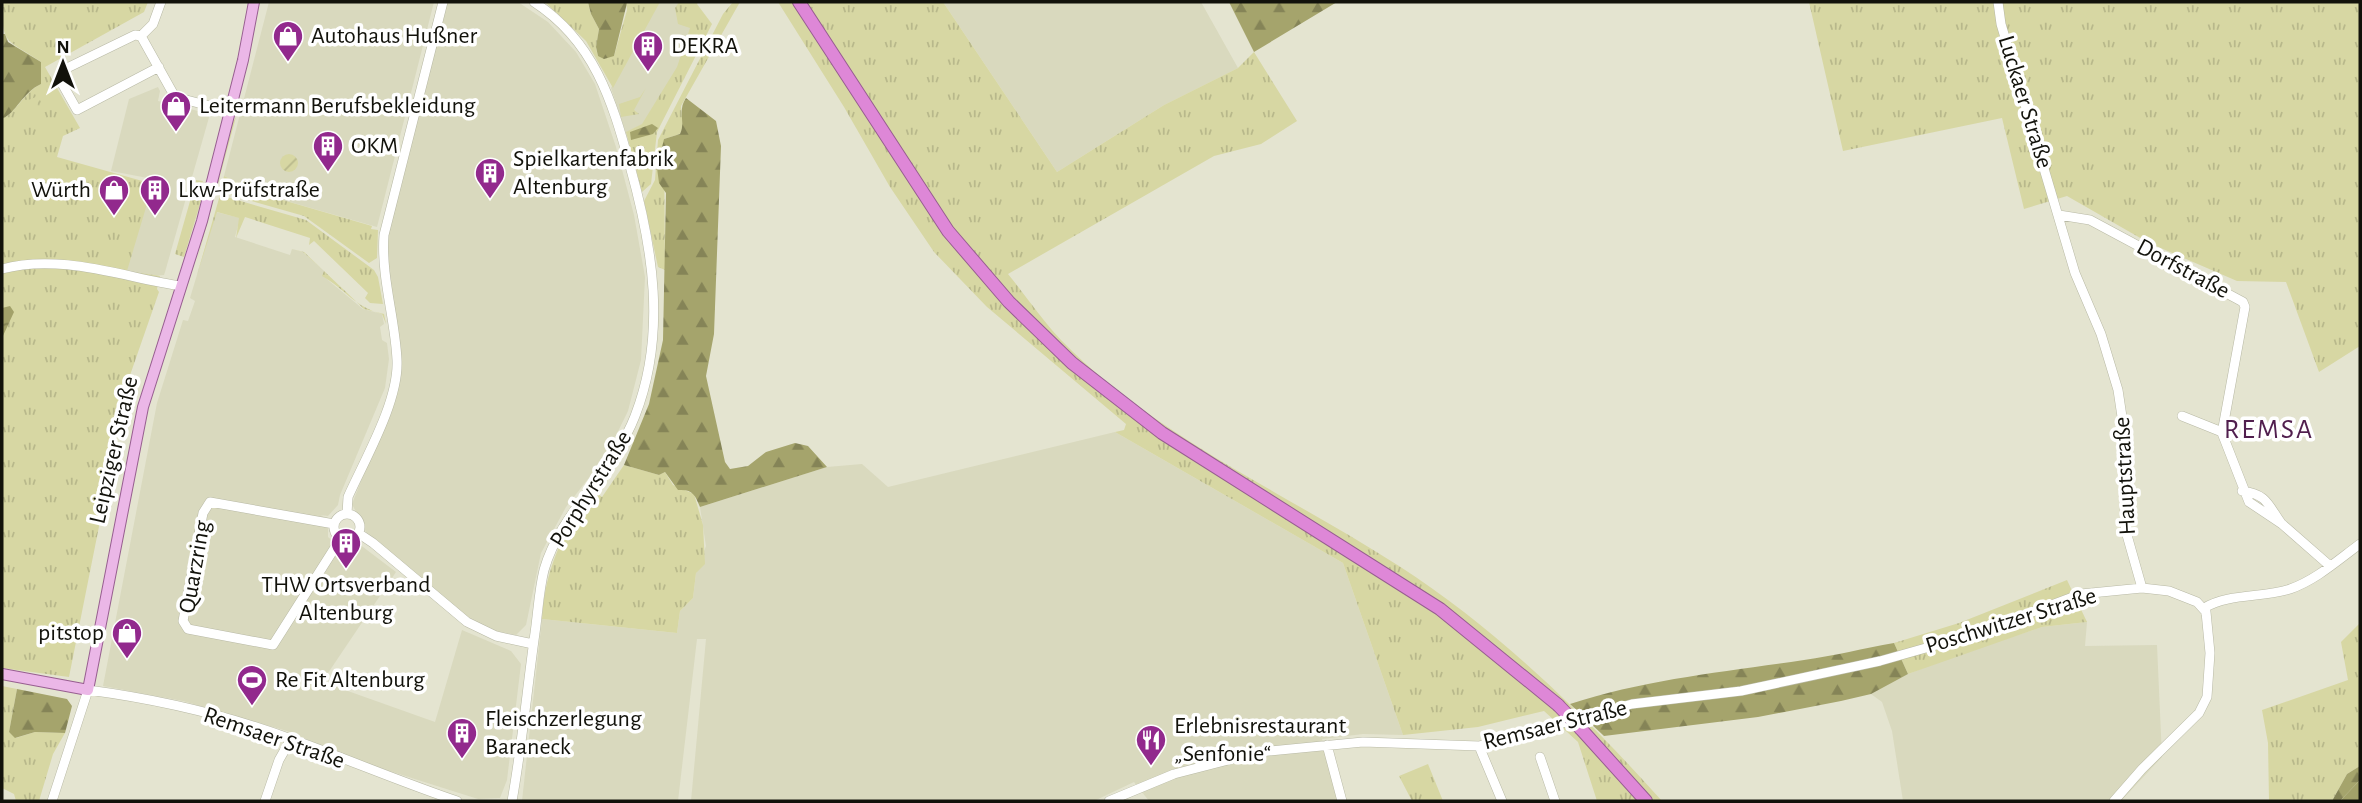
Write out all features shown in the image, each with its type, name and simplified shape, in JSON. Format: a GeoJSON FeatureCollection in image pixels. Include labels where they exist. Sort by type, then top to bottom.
{"type":"FeatureCollection","features":[{"type":"Feature","properties":{"kind":"highway"},"geometry":{"type":"LineString","coordinates":[[799,2],[948,231],[1009,302],[1072,363],[1162,433],[1440,609],[1558,705],[1646,801]]}},
{"type":"Feature","properties":{"kind":"main road","name":"Leipziger Straße"},"geometry":{"type":"LineString","coordinates":[[88,690],[143,407],[202,220],[254,2]]}},
{"type":"Feature","properties":{"kind":"main road"},"geometry":{"type":"LineString","coordinates":[[2,674],[88,690]]}},
{"type":"Feature","properties":{"kind":"street"},"geometry":{"type":"LineString","coordinates":[[159,67],[77,110],[59,78],[65,69],[123,39],[141,36],[153,24],[161,2]]}},
{"type":"Feature","properties":{"kind":"street"},"geometry":{"type":"LineString","coordinates":[[347,514],[348,497],[397,377],[396,351],[384,269],[384,235],[443,2]]}},
{"type":"Feature","properties":{"kind":"street","name":"Porphyrstraße"},"geometry":{"type":"LineString","coordinates":[[512,801],[544,571],[569,517],[614,458],[635,416],[649,364],[653,324],[652,258],[647,227],[611,99],[588,53],[560,21],[534,2]]}},
{"type":"Feature","properties":{"kind":"street","name":"Luckaer Straße"},"geometry":{"type":"LineString","coordinates":[[1998,2],[2001,24],[2055,202]]}},
{"type":"Feature","properties":{"kind":"street"},"geometry":{"type":"LineString","coordinates":[[141,36],[175,97],[229,111]]}},
{"type":"Feature","properties":{"kind":"street","name":"Hauptstraße"},"geometry":{"type":"LineString","coordinates":[[2055,202],[2075,273],[2101,334],[2118,390],[2124,430],[2125,528],[2142,588]]}},
{"type":"Feature","properties":{"kind":"street","name":"Dorfstraße"},"geometry":{"type":"LineString","coordinates":[[2059,215],[2090,220],[2243,302],[2245,307],[2222,432],[2242,491],[2264,497],[2282,524],[2330,566]]}},
{"type":"Feature","properties":{"kind":"street"},"geometry":{"type":"LineString","coordinates":[[2,269],[24,264],[51,263],[181,286]]}},
{"type":"Feature","properties":{"kind":"street"},"geometry":{"type":"LineString","coordinates":[[2182,416],[2222,432]]}},
{"type":"Feature","properties":{"kind":"street","name":"Quarzring"},"geometry":{"type":"LineString","coordinates":[[334,524],[210,502],[203,513],[183,621],[188,629],[273,645],[341,538]]}},
{"type":"Feature","properties":{"kind":"street"},"geometry":{"type":"LineString","coordinates":[[347,514],[358,521],[358,533],[352,538],[341,538],[334,524],[341,515],[347,514]]}},
{"type":"Feature","properties":{"kind":"street"},"geometry":{"type":"LineString","coordinates":[[358,533],[467,622],[496,636],[533,644]]}},
{"type":"Feature","properties":{"kind":"street"},"geometry":{"type":"LineString","coordinates":[[2204,608],[2218,601],[2291,589],[2360,544]]}},
{"type":"Feature","properties":{"kind":"street"},"geometry":{"type":"LineString","coordinates":[[2114,801],[2199,713],[2207,697],[2209,623],[2204,608],[2197,601],[2169,591],[2142,588]]}},
{"type":"Feature","properties":{"kind":"street","name":"Poschwitzer Straße"},"geometry":{"type":"LineString","coordinates":[[1881,661],[1968,636],[2081,594],[2142,588]]}},
{"type":"Feature","properties":{"kind":"street","name":"Remsaer Straße"},"geometry":{"type":"LineString","coordinates":[[1109,801],[1213,761],[1259,752],[1386,742],[1479,746],[1632,704],[1741,691],[1881,661]]}},
{"type":"Feature","properties":{"kind":"street","name":"Remsaer Straße"},"geometry":{"type":"LineString","coordinates":[[88,690],[189,709],[291,739],[351,764],[457,801]]}},
{"type":"Feature","properties":{"kind":"street","name":"Leipziger Straße"},"geometry":{"type":"LineString","coordinates":[[52,801],[88,690]]}},
{"type":"Feature","properties":{"kind":"street"},"geometry":{"type":"LineString","coordinates":[[265,801],[279,760],[291,739]]}},
{"type":"Feature","properties":{"kind":"street"},"geometry":{"type":"LineString","coordinates":[[1327,745],[1342,801]]}},
{"type":"Feature","properties":{"kind":"street"},"geometry":{"type":"LineString","coordinates":[[1479,746],[1502,801]]}},
{"type":"Feature","properties":{"kind":"street"},"geometry":{"type":"LineString","coordinates":[[1540,757],[1555,801]]}},
{"type":"Feature","properties":{"kind":"shaded area"},"geometry":{"type":"Polygon","coordinates":[[[269,2],[434,2],[377,227],[262,194],[224,176],[269,2]]]}},
{"type":"Feature","properties":{"kind":"shaded area"},"geometry":{"type":"Polygon","coordinates":[[[446,2],[518,2],[548,22],[576,52],[595,84],[616,147],[634,215],[645,277],[641,360],[628,411],[606,456],[566,507],[541,553],[526,625],[516,635],[496,631],[470,619],[366,532],[352,504],[400,382],[402,361],[387,266],[388,235],[446,2]]]}},
{"type":"Feature","properties":{"kind":"shaded area"},"geometry":{"type":"Polygon","coordinates":[[[655,2],[680,2],[707,30],[655,129],[628,139],[611,88],[655,2]]]}},
{"type":"Feature","properties":{"kind":"shaded area"},"geometry":{"type":"Polygon","coordinates":[[[943,2],[1201,2],[1238,68],[1164,105],[1057,172],[943,2]]]}},
{"type":"Feature","properties":{"kind":"shaded area"},"geometry":{"type":"Polygon","coordinates":[[[158,87],[158,101],[210,114],[164,275],[152,276],[127,271],[56,168],[151,190],[153,179],[111,171],[129,99],[158,87]]]}},
{"type":"Feature","properties":{"kind":"shaded area"},"geometry":{"type":"Polygon","coordinates":[[[216,212],[240,218],[235,237],[290,255],[292,249],[303,252],[324,271],[323,276],[363,309],[382,314],[382,340],[387,343],[389,359],[385,388],[338,505],[328,516],[320,515],[328,518],[328,537],[341,548],[359,544],[396,572],[324,679],[331,685],[435,722],[462,630],[511,651],[521,664],[507,780],[500,798],[478,799],[361,762],[287,731],[183,701],[103,686],[157,403],[183,320],[188,321],[195,301],[190,298],[216,212]]]}},
{"type":"Feature","properties":{"kind":"shaded area"},"geometry":{"type":"Polygon","coordinates":[[[1115,432],[1343,563],[1403,735],[1363,734],[1322,739],[1339,801],[1149,801],[1134,782],[1094,801],[691,801],[706,639],[697,639],[678,801],[522,801],[542,619],[677,633],[680,611],[693,598],[696,573],[706,546],[700,507],[827,467],[862,464],[888,487],[1115,432]]]}},
{"type":"Feature","properties":{"kind":"shaded area"},"geometry":{"type":"Polygon","coordinates":[[[2087,622],[2085,646],[2157,645],[2162,757],[2121,801],[1903,801],[1892,731],[1882,702],[1871,694],[1893,680],[1951,657],[2042,627],[2087,622]]]}},
{"type":"Feature","properties":{"kind":"green space"},"geometry":{"type":"Polygon","coordinates":[[[2,2],[148,2],[144,12],[45,67],[80,128],[63,136],[57,157],[153,184],[127,271],[160,276],[157,289],[159,292],[128,381],[69,677],[2,668],[2,119],[41,84],[41,62],[8,40],[3,27],[2,2]]]}},
{"type":"Feature","properties":{"kind":"green space"},"geometry":{"type":"Polygon","coordinates":[[[545,2],[588,2],[599,29],[596,48],[598,56],[614,56],[627,10],[626,2],[660,2],[613,88],[586,41],[545,2]]]}},
{"type":"Feature","properties":{"kind":"green space"},"geometry":{"type":"Polygon","coordinates":[[[588,2],[627,3],[614,56],[604,59],[598,56],[596,47],[599,29],[588,2]]]}},
{"type":"Feature","properties":{"kind":"green space"},"geometry":{"type":"Polygon","coordinates":[[[679,2],[698,2],[712,24],[657,132],[651,184],[642,192],[626,132],[642,124],[677,67],[690,28],[678,24],[675,8],[679,2]]]}},
{"type":"Feature","properties":{"kind":"green space"},"geometry":{"type":"Polygon","coordinates":[[[733,2],[740,2],[681,106],[683,127],[680,134],[664,139],[665,270],[658,267],[644,201],[655,180],[658,140],[723,14],[733,2]]]}},
{"type":"Feature","properties":{"kind":"green space"},"geometry":{"type":"Polygon","coordinates":[[[778,2],[943,2],[1057,172],[1164,105],[1238,68],[1254,52],[1297,121],[1261,144],[1214,156],[1008,274],[1061,340],[1137,406],[1223,462],[1399,566],[1471,617],[1571,705],[1662,801],[1597,801],[1578,742],[1544,711],[1478,727],[1403,735],[1343,563],[1115,432],[1124,430],[1126,424],[987,307],[934,252],[890,187],[778,2]]]}},
{"type":"Feature","properties":{"kind":"green space"},"geometry":{"type":"Polygon","coordinates":[[[1229,2],[1337,2],[1254,52],[1229,2]]]}},
{"type":"Feature","properties":{"kind":"green space"},"geometry":{"type":"Polygon","coordinates":[[[1809,2],[2360,2],[2360,346],[2319,372],[2286,282],[2237,281],[2149,243],[2067,196],[2024,209],[2002,118],[1843,151],[1809,2]]]}},
{"type":"Feature","properties":{"kind":"green space"},"geometry":{"type":"Polygon","coordinates":[[[2,34],[5,34],[8,42],[41,62],[41,84],[2,119],[2,34]]]}},
{"type":"Feature","properties":{"kind":"green space"},"geometry":{"type":"Polygon","coordinates":[[[646,88],[634,110],[639,114],[621,117],[619,104],[640,97],[646,88]]]}},
{"type":"Feature","properties":{"kind":"green space"},"geometry":{"type":"Polygon","coordinates":[[[38,96],[43,106],[27,114],[22,103],[38,96]]]}},
{"type":"Feature","properties":{"kind":"green space"},"geometry":{"type":"Polygon","coordinates":[[[686,98],[716,121],[721,146],[714,334],[706,376],[725,462],[730,469],[748,466],[766,452],[795,443],[808,446],[827,467],[700,507],[693,494],[678,490],[665,472],[659,475],[624,465],[649,404],[663,340],[666,193],[659,183],[657,168],[664,139],[680,134],[682,107],[686,98]]]}},
{"type":"Feature","properties":{"kind":"green space"},"geometry":{"type":"Polygon","coordinates":[[[236,117],[197,261],[230,127],[236,117]]]}},
{"type":"Feature","properties":{"kind":"green space"},"geometry":{"type":"Polygon","coordinates":[[[652,124],[658,128],[653,134],[631,140],[630,132],[652,124]]]}},
{"type":"Feature","properties":{"kind":"green space"},"geometry":{"type":"Polygon","coordinates":[[[289,154],[295,157],[298,163],[295,169],[289,172],[283,169],[280,163],[283,157],[289,154]]]}},
{"type":"Feature","properties":{"kind":"green space"},"geometry":{"type":"Polygon","coordinates":[[[224,176],[262,194],[372,226],[371,229],[378,230],[377,258],[369,263],[304,216],[220,192],[224,176]]]}},
{"type":"Feature","properties":{"kind":"green space"},"geometry":{"type":"Polygon","coordinates":[[[196,180],[203,181],[201,186],[204,191],[184,257],[175,254],[196,180]]]}},
{"type":"Feature","properties":{"kind":"green space"},"geometry":{"type":"Polygon","coordinates":[[[220,195],[306,220],[374,270],[383,304],[370,303],[365,298],[368,293],[314,241],[309,245],[310,238],[245,217],[236,238],[239,218],[217,212],[197,275],[220,195]]]}},
{"type":"Feature","properties":{"kind":"green space"},"geometry":{"type":"Polygon","coordinates":[[[324,271],[356,302],[322,276],[324,271]]]}},
{"type":"Feature","properties":{"kind":"green space"},"geometry":{"type":"Polygon","coordinates":[[[624,465],[659,475],[665,472],[673,485],[694,494],[703,525],[705,564],[696,573],[693,598],[680,611],[677,633],[542,619],[547,583],[565,535],[594,491],[602,497],[624,465]]]}},
{"type":"Feature","properties":{"kind":"green space"},"geometry":{"type":"Polygon","coordinates":[[[2067,580],[2087,622],[2042,627],[1908,674],[1894,643],[1959,623],[2067,580]]]}},
{"type":"Feature","properties":{"kind":"green space"},"geometry":{"type":"Polygon","coordinates":[[[2360,623],[2360,766],[2347,774],[2332,801],[2269,801],[2268,743],[2262,710],[2348,680],[2341,642],[2360,623]]]}},
{"type":"Feature","properties":{"kind":"green space"},"geometry":{"type":"Polygon","coordinates":[[[1894,643],[1908,674],[1871,694],[1758,717],[1604,736],[1570,704],[1657,682],[1894,643]]]}},
{"type":"Feature","properties":{"kind":"green space"},"geometry":{"type":"Polygon","coordinates":[[[2,686],[17,689],[9,732],[16,738],[35,732],[65,733],[53,754],[39,801],[16,801],[14,794],[2,788],[2,686]]]}},
{"type":"Feature","properties":{"kind":"green space"},"geometry":{"type":"Polygon","coordinates":[[[17,689],[67,699],[72,706],[65,733],[35,732],[15,738],[9,732],[17,689]]]}},
{"type":"Feature","properties":{"kind":"green space"},"geometry":{"type":"Polygon","coordinates":[[[1428,764],[1443,801],[1412,801],[1399,776],[1428,764]]]}},
{"type":"Feature","properties":{"kind":"green space"},"geometry":{"type":"Polygon","coordinates":[[[2360,766],[2360,780],[2340,801],[2332,801],[2347,774],[2360,766]]]}},
{"type":"Feature","properties":{"kind":"water"},"geometry":{"type":"Polygon","coordinates":[[[10,306],[14,312],[2,338],[2,308],[10,306]]]}},
{"type":"Feature","properties":{"kind":"water"},"geometry":{"type":"Polygon","coordinates":[[[2360,780],[2360,801],[2340,801],[2360,780]]]}},
{"type":"Feature","properties":{"kind":"place","name":"Autohaus Hußner"},"geometry":{"type":"Point","coordinates":[288,63]}},
{"type":"Feature","properties":{"kind":"place","name":"DEKRA"},"geometry":{"type":"Point","coordinates":[648,73]}},
{"type":"Feature","properties":{"kind":"place","name":"Leitermann Berufsbekleidung"},"geometry":{"type":"Point","coordinates":[176,133]}},
{"type":"Feature","properties":{"kind":"place","name":"OKM"},"geometry":{"type":"Point","coordinates":[328,173]}},
{"type":"Feature","properties":{"kind":"place","name":"Spielkartenfabrik Altenburg"},"geometry":{"type":"Point","coordinates":[490,200]}},
{"type":"Feature","properties":{"kind":"place","name":"Würth"},"geometry":{"type":"Point","coordinates":[114,217]}},
{"type":"Feature","properties":{"kind":"place","name":"Lkw-Prüfstraße"},"geometry":{"type":"Point","coordinates":[155,217]}},
{"type":"Feature","properties":{"kind":"place","name":"THW Ortsverband Altenburg"},"geometry":{"type":"Point","coordinates":[346,570]}},
{"type":"Feature","properties":{"kind":"place","name":"pitstop"},"geometry":{"type":"Point","coordinates":[127,660]}},
{"type":"Feature","properties":{"kind":"place","name":"Re Fit Altenburg"},"geometry":{"type":"Point","coordinates":[252,707]}},
{"type":"Feature","properties":{"kind":"place","name":"Fleischzerlegung Baraneck"},"geometry":{"type":"Point","coordinates":[462,760]}},
{"type":"Feature","properties":{"kind":"place","name":"Erlebnisrestaurant „Senfonie“"},"geometry":{"type":"Point","coordinates":[1151,767]}},
{"type":"Feature","properties":{"kind":"district","name":"REMSA"},"geometry":{"type":"Point","coordinates":[2269,430]}}]}
